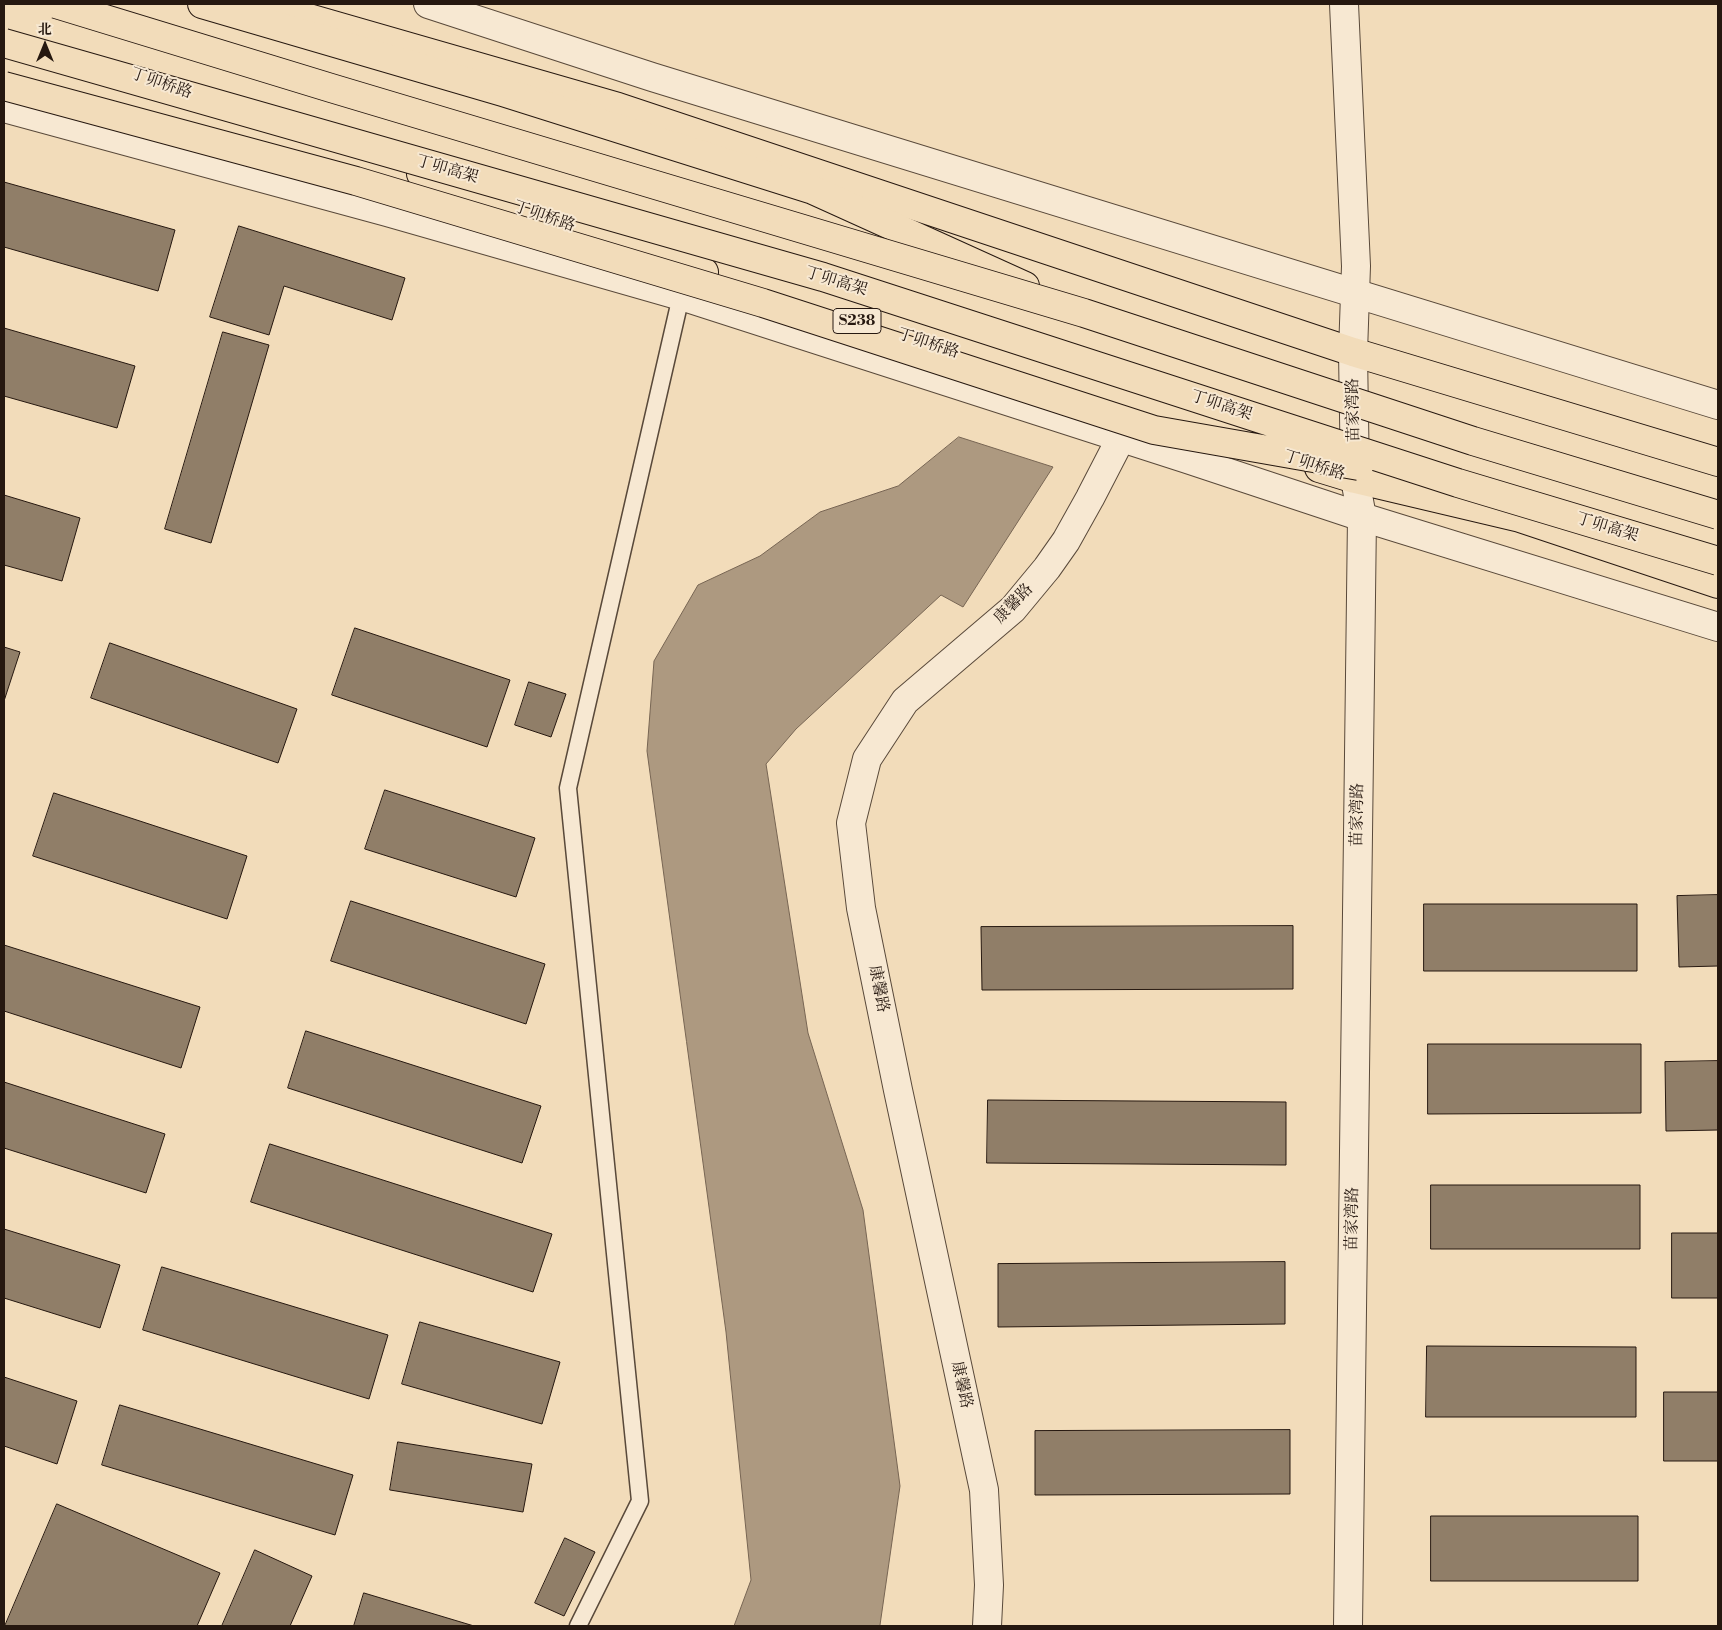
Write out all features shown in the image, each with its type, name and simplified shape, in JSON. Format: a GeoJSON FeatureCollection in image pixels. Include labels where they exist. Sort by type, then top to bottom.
{"type":"FeatureCollection","features":[{"type":"Feature","properties":{"kind":"main road"},"geometry":{"type":"LineString","coordinates":[[56,4],[331,88],[1084,312],[1473,441],[1718,515]]}},
{"type":"Feature","properties":{"kind":"main road"},"geometry":{"type":"LineString","coordinates":[[202,4],[503,92],[813,190],[1084,312]]}},
{"type":"Feature","properties":{"kind":"main road"},"geometry":{"type":"LineString","coordinates":[[260,4],[618,107],[1353,352],[1718,462]]}},
{"type":"Feature","properties":{"kind":"main road","name":"丁卯桥路"},"geometry":{"type":"LineString","coordinates":[[4,29],[692,268],[1355,479],[1520,518],[1718,584]]}},
{"type":"Feature","properties":{"kind":"main road","name":"丁卯高架"},"geometry":{"type":"LineString","coordinates":[[4,43],[823,277],[1458,483],[1718,561]]}},
{"type":"Feature","properties":{"kind":"main road"},"geometry":{"type":"LineString","coordinates":[[4,86],[366,184],[763,303],[1154,430],[1458,483]]}},
{"type":"Feature","properties":{"kind":"street"},"geometry":{"type":"LineString","coordinates":[[428,4],[652,77],[1718,405]]}},
{"type":"Feature","properties":{"kind":"street","name":"苗家湾路"},"geometry":{"type":"LineString","coordinates":[[1344,4],[1356,293],[1353,352],[1355,479],[1362,517],[1348,1626]]}},
{"type":"Feature","properties":{"kind":"street"},"geometry":{"type":"LineString","coordinates":[[4,108],[387,212],[681,296],[1362,517],[1718,626]]}},
{"type":"Feature","properties":{"kind":"street","name":"康馨路"},"geometry":{"type":"LineString","coordinates":[[987,1626],[989,1585],[984,1490],[865,927],[851,823],[867,759],[905,700],[1013,609],[1047,568],[1066,541],[1121,438]]}},
{"type":"Feature","properties":{"kind":"lane"},"geometry":{"type":"LineString","coordinates":[[578,1626],[640,1501],[568,788],[681,296],[692,268]]}},
{"type":"Feature","properties":{"kind":"shaded area"},"geometry":{"type":"Polygon","coordinates":[[[959,437],[1053,467],[963,607],[941,595],[796,729],[766,764],[808,1033],[863,1210],[900,1486],[880,1626],[734,1626],[751,1580],[726,1332],[647,751],[654,661],[698,585],[760,556],[820,512],[898,486],[959,437]]]}},
{"type":"Feature","properties":{"kind":"building"},"geometry":{"type":"Polygon","coordinates":[[[4,182],[175,230],[158,291],[4,247],[4,182]]]}},
{"type":"Feature","properties":{"kind":"building"},"geometry":{"type":"Polygon","coordinates":[[[239,226],[405,278],[392,320],[284,286],[269,335],[210,317],[239,226]]]}},
{"type":"Feature","properties":{"kind":"building"},"geometry":{"type":"Polygon","coordinates":[[[4,328],[135,366],[117,428],[4,396],[4,328]]]}},
{"type":"Feature","properties":{"kind":"building"},"geometry":{"type":"Polygon","coordinates":[[[223,332],[269,345],[211,543],[165,529],[223,332]]]}},
{"type":"Feature","properties":{"kind":"building"},"geometry":{"type":"Polygon","coordinates":[[[4,495],[80,518],[62,581],[4,565],[4,495]]]}},
{"type":"Feature","properties":{"kind":"building"},"geometry":{"type":"Polygon","coordinates":[[[355,628],[510,680],[487,747],[332,695],[355,628]]]}},
{"type":"Feature","properties":{"kind":"building"},"geometry":{"type":"Polygon","coordinates":[[[110,643],[297,709],[278,763],[91,698],[110,643]]]}},
{"type":"Feature","properties":{"kind":"building"},"geometry":{"type":"Polygon","coordinates":[[[4,647],[20,652],[4,701],[4,647]]]}},
{"type":"Feature","properties":{"kind":"building"},"geometry":{"type":"Polygon","coordinates":[[[529,682],[566,694],[551,737],[515,725],[529,682]]]}},
{"type":"Feature","properties":{"kind":"building"},"geometry":{"type":"Polygon","coordinates":[[[385,790],[535,838],[516,897],[365,849],[385,790]]]}},
{"type":"Feature","properties":{"kind":"building"},"geometry":{"type":"Polygon","coordinates":[[[54,793],[247,856],[227,919],[33,856],[54,793]]]}},
{"type":"Feature","properties":{"kind":"building"},"geometry":{"type":"Polygon","coordinates":[[[1718,895],[1718,966],[1679,967],[1677,896],[1718,895]]]}},
{"type":"Feature","properties":{"kind":"building"},"geometry":{"type":"Polygon","coordinates":[[[351,901],[545,964],[526,1024],[331,961],[351,901]]]}},
{"type":"Feature","properties":{"kind":"building"},"geometry":{"type":"Polygon","coordinates":[[[1424,904],[1637,904],[1637,971],[1424,971],[1424,904]]]}},
{"type":"Feature","properties":{"kind":"building"},"geometry":{"type":"Polygon","coordinates":[[[1293,926],[1293,989],[982,990],[981,927],[1293,926]]]}},
{"type":"Feature","properties":{"kind":"building"},"geometry":{"type":"Polygon","coordinates":[[[4,945],[200,1007],[181,1068],[4,1011],[4,945]]]}},
{"type":"Feature","properties":{"kind":"building"},"geometry":{"type":"Polygon","coordinates":[[[306,1031],[541,1106],[522,1163],[288,1088],[306,1031]]]}},
{"type":"Feature","properties":{"kind":"building"},"geometry":{"type":"Polygon","coordinates":[[[1428,1044],[1641,1044],[1641,1113],[1428,1114],[1428,1044]]]}},
{"type":"Feature","properties":{"kind":"building"},"geometry":{"type":"Polygon","coordinates":[[[1718,1061],[1718,1130],[1666,1131],[1665,1062],[1718,1061]]]}},
{"type":"Feature","properties":{"kind":"building"},"geometry":{"type":"Polygon","coordinates":[[[4,1082],[165,1134],[146,1193],[4,1148],[4,1082]]]}},
{"type":"Feature","properties":{"kind":"building"},"geometry":{"type":"Polygon","coordinates":[[[988,1100],[1286,1102],[1286,1165],[987,1163],[988,1100]]]}},
{"type":"Feature","properties":{"kind":"building"},"geometry":{"type":"Polygon","coordinates":[[[270,1144],[552,1234],[533,1292],[251,1202],[270,1144]]]}},
{"type":"Feature","properties":{"kind":"building"},"geometry":{"type":"Polygon","coordinates":[[[1431,1185],[1640,1185],[1640,1249],[1431,1249],[1431,1185]]]}},
{"type":"Feature","properties":{"kind":"building"},"geometry":{"type":"Polygon","coordinates":[[[4,1229],[120,1265],[100,1328],[4,1298],[4,1229]]]}},
{"type":"Feature","properties":{"kind":"building"},"geometry":{"type":"Polygon","coordinates":[[[1672,1233],[1718,1233],[1718,1298],[1672,1298],[1672,1233]]]}},
{"type":"Feature","properties":{"kind":"building"},"geometry":{"type":"Polygon","coordinates":[[[1285,1262],[1285,1324],[998,1327],[998,1264],[1285,1262]]]}},
{"type":"Feature","properties":{"kind":"building"},"geometry":{"type":"Polygon","coordinates":[[[162,1267],[388,1335],[369,1399],[143,1330],[162,1267]]]}},
{"type":"Feature","properties":{"kind":"building"},"geometry":{"type":"Polygon","coordinates":[[[420,1322],[560,1362],[542,1424],[402,1384],[420,1322]]]}},
{"type":"Feature","properties":{"kind":"building"},"geometry":{"type":"Polygon","coordinates":[[[1427,1346],[1636,1347],[1636,1417],[1426,1417],[1427,1346]]]}},
{"type":"Feature","properties":{"kind":"building"},"geometry":{"type":"Polygon","coordinates":[[[4,1377],[77,1401],[57,1464],[4,1446],[4,1377]]]}},
{"type":"Feature","properties":{"kind":"building"},"geometry":{"type":"Polygon","coordinates":[[[1664,1392],[1718,1392],[1718,1461],[1664,1461],[1664,1392]]]}},
{"type":"Feature","properties":{"kind":"building"},"geometry":{"type":"Polygon","coordinates":[[[120,1405],[353,1475],[335,1535],[102,1465],[120,1405]]]}},
{"type":"Feature","properties":{"kind":"building"},"geometry":{"type":"Polygon","coordinates":[[[1290,1430],[1290,1494],[1035,1495],[1035,1431],[1290,1430]]]}},
{"type":"Feature","properties":{"kind":"building"},"geometry":{"type":"Polygon","coordinates":[[[398,1442],[532,1464],[523,1512],[390,1490],[398,1442]]]}},
{"type":"Feature","properties":{"kind":"building"},"geometry":{"type":"Polygon","coordinates":[[[57,1504],[220,1573],[197,1626],[5,1626],[57,1504]]]}},
{"type":"Feature","properties":{"kind":"building"},"geometry":{"type":"Polygon","coordinates":[[[1431,1516],[1638,1516],[1638,1581],[1431,1581],[1431,1516]]]}},
{"type":"Feature","properties":{"kind":"building"},"geometry":{"type":"Polygon","coordinates":[[[565,1538],[595,1552],[564,1616],[535,1603],[565,1538]]]}},
{"type":"Feature","properties":{"kind":"building"},"geometry":{"type":"Polygon","coordinates":[[[255,1550],[312,1576],[290,1626],[222,1626],[255,1550]]]}},
{"type":"Feature","properties":{"kind":"building"},"geometry":{"type":"Polygon","coordinates":[[[364,1593],[474,1626],[354,1626],[364,1593]]]}}]}
